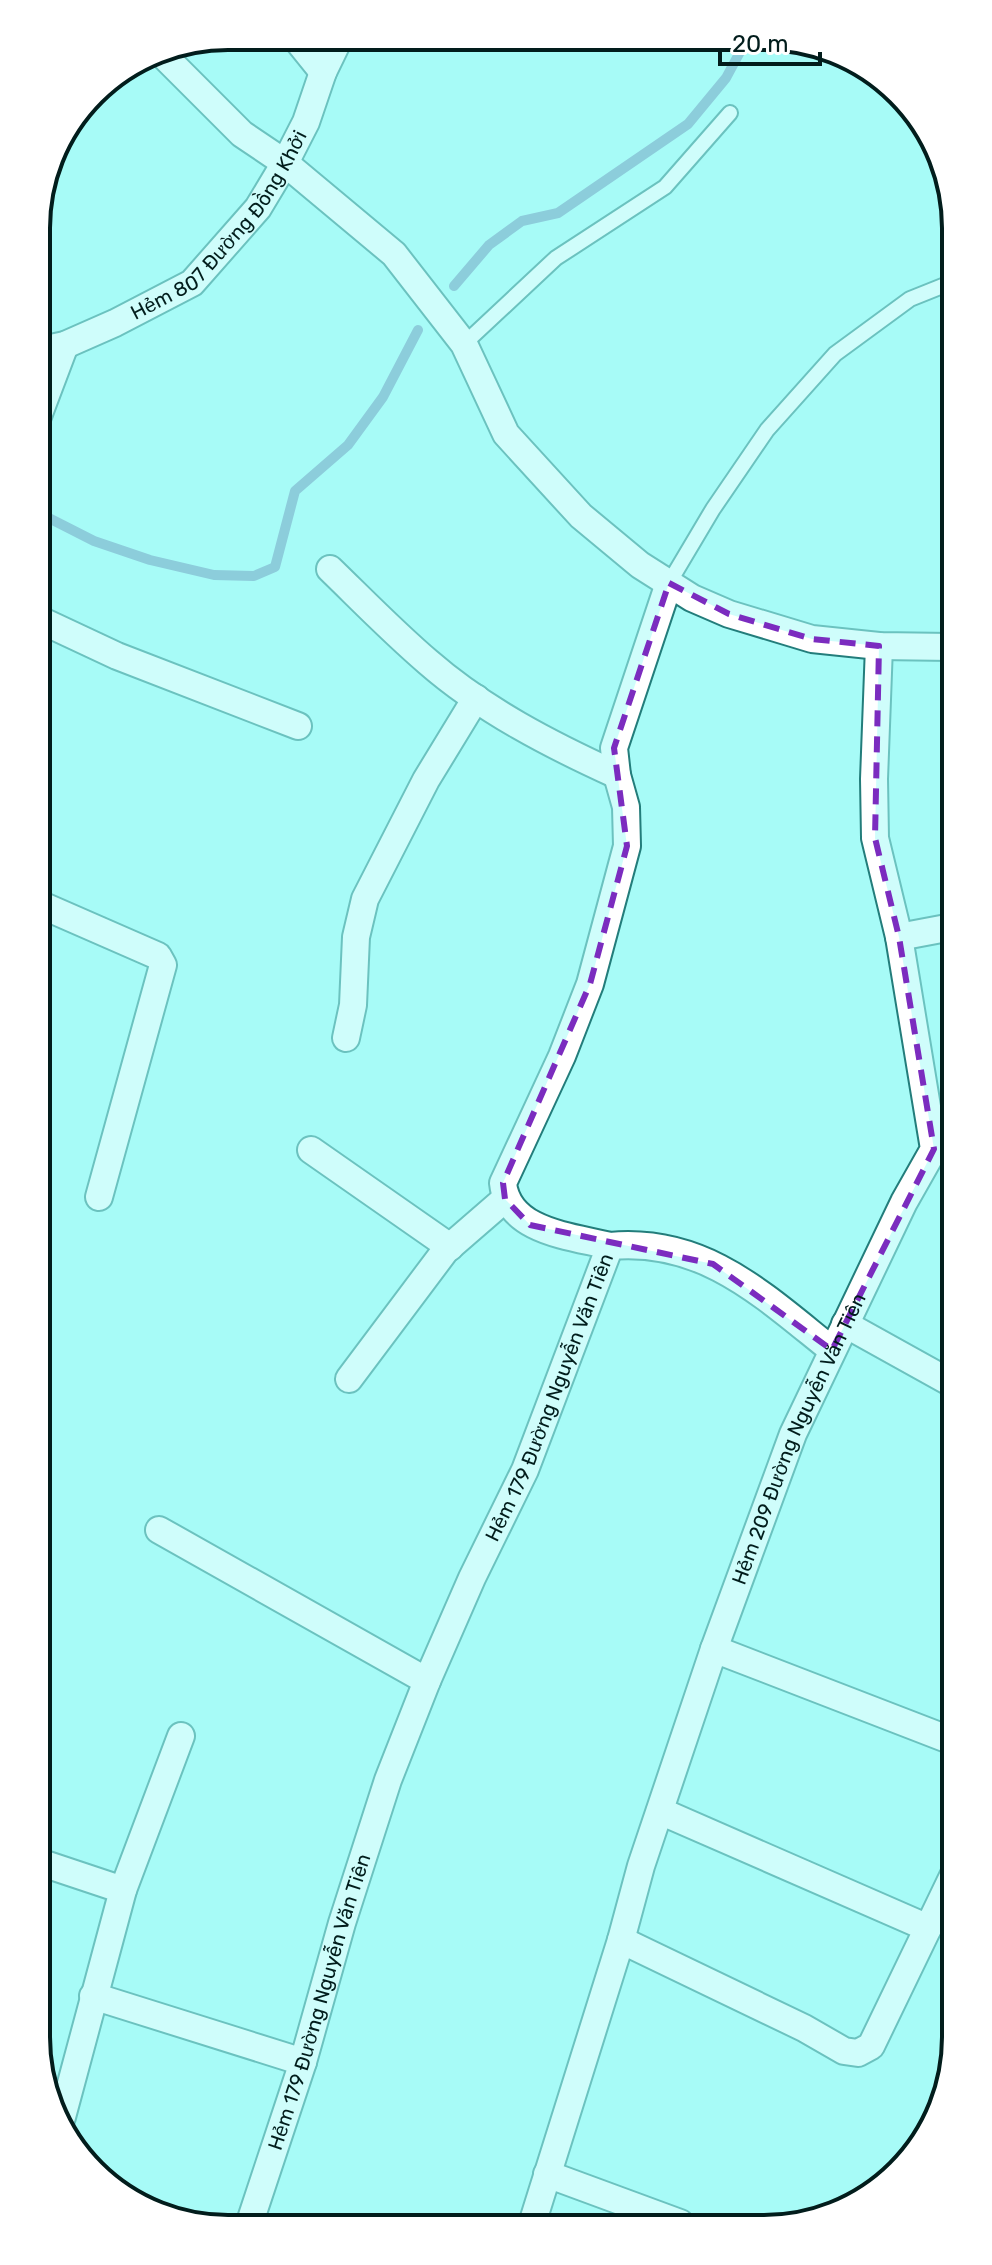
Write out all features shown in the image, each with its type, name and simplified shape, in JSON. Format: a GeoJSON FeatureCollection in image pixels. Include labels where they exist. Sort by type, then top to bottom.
{"type":"FeatureCollection","features":[{"type":"Feature","properties":{"kind":"street"},"geometry":{"type":"LineString","coordinates":[[305,50],[323,72]]}},
{"type":"Feature","properties":{"kind":"street","name":"Hẻm 807 Đường Đồng Khởi"},"geometry":{"type":"LineString","coordinates":[[50,348],[65,345],[115,323],[192,283],[258,208],[306,122],[334,50]]}},
{"type":"Feature","properties":{"kind":"street"},"geometry":{"type":"LineString","coordinates":[[169,61],[242,134],[285,163],[394,254],[464,344],[506,434],[581,516],[640,565],[692,598],[729,614],[812,639],[879,646],[942,647]]}},
{"type":"Feature","properties":{"kind":"street"},"geometry":{"type":"LineString","coordinates":[[50,385],[65,345]]}},
{"type":"Feature","properties":{"kind":"street"},"geometry":{"type":"LineString","coordinates":[[330,569],[428,663],[476,698],[567,752],[617,775]]}},
{"type":"Feature","properties":{"kind":"street"},"geometry":{"type":"LineString","coordinates":[[349,1379],[450,1247],[505,1199],[503,1183],[562,1056],[590,984],[627,846],[626,807],[617,775],[614,748],[669,583]]}},
{"type":"Feature","properties":{"kind":"street"},"geometry":{"type":"LineString","coordinates":[[50,625],[117,656],[298,726]]}},
{"type":"Feature","properties":{"kind":"street","name":"Hẻm 209 Đường Nguyễn Văn Tiên"},"geometry":{"type":"LineString","coordinates":[[879,646],[875,838],[899,937],[942,1148]]}},
{"type":"Feature","properties":{"kind":"street"},"geometry":{"type":"LineString","coordinates":[[346,1038],[353,1005],[356,937],[365,899],[426,780],[476,698]]}},
{"type":"Feature","properties":{"kind":"street"},"geometry":{"type":"LineString","coordinates":[[50,909],[158,956],[163,965],[99,1197]]}},
{"type":"Feature","properties":{"kind":"street"},"geometry":{"type":"LineString","coordinates":[[899,937],[942,929]]}},
{"type":"Feature","properties":{"kind":"street"},"geometry":{"type":"LineString","coordinates":[[311,1150],[450,1247]]}},
{"type":"Feature","properties":{"kind":"street","name":"Hẻm 209 Đường Nguyễn Văn Tiên"},"geometry":{"type":"LineString","coordinates":[[535,2215],[621,1940],[641,1866],[714,1649],[793,1434],[904,1202],[942,1154]]}},
{"type":"Feature","properties":{"kind":"street","name":"Hẻm 179 Đường Nguyễn Văn Tiên"},"geometry":{"type":"LineString","coordinates":[[252,2215],[303,2062],[342,1923],[388,1780],[472,1578],[525,1470],[610,1246],[530,1225],[505,1199]]}},
{"type":"Feature","properties":{"kind":"street"},"geometry":{"type":"LineString","coordinates":[[610,1246],[631,1244],[680,1253],[713,1264],[745,1281],[832,1350]]}},
{"type":"Feature","properties":{"kind":"street"},"geometry":{"type":"LineString","coordinates":[[845,1324],[942,1378]]}},
{"type":"Feature","properties":{"kind":"street"},"geometry":{"type":"LineString","coordinates":[[159,1530],[427,1681]]}},
{"type":"Feature","properties":{"kind":"street"},"geometry":{"type":"LineString","coordinates":[[714,1649],[942,1737]]}},
{"type":"Feature","properties":{"kind":"street"},"geometry":{"type":"LineString","coordinates":[[64,2107],[123,1890],[181,1736]]}},
{"type":"Feature","properties":{"kind":"street"},"geometry":{"type":"LineString","coordinates":[[660,1811],[928,1928]]}},
{"type":"Feature","properties":{"kind":"street"},"geometry":{"type":"LineString","coordinates":[[50,1866],[123,1890]]}},
{"type":"Feature","properties":{"kind":"street"},"geometry":{"type":"LineString","coordinates":[[621,1940],[804,2028],[844,2051],[858,2053],[871,2046],[942,1899]]}},
{"type":"Feature","properties":{"kind":"street"},"geometry":{"type":"LineString","coordinates":[[93,1996],[303,2062]]}},
{"type":"Feature","properties":{"kind":"street"},"geometry":{"type":"LineString","coordinates":[[547,2174],[658,2215]]}},
{"type":"Feature","properties":{"kind":"lane"},"geometry":{"type":"LineString","coordinates":[[464,344],[556,258],[665,187],[730,113]]}},
{"type":"Feature","properties":{"kind":"lane"},"geometry":{"type":"LineString","coordinates":[[669,583],[713,509],[767,430],[835,354],[910,299],[942,286]]}},
{"type":"Feature","properties":{"kind":"highlighted area"},"geometry":{"type":"Polygon","coordinates":[[[669,583],[729,614],[812,639],[879,646],[875,838],[899,937],[934,1149],[832,1350],[713,1264],[530,1225],[505,1199],[503,1183],[590,984],[627,846],[614,748],[669,583]]]}},
{"type":"Feature","properties":{"kind":"waterway"},"geometry":{"type":"LineString","coordinates":[[454,286],[489,245],[522,221],[558,213],[688,124],[726,78],[741,50]]}},
{"type":"Feature","properties":{"kind":"waterway"},"geometry":{"type":"LineString","coordinates":[[50,519],[94,541],[150,560],[214,575],[254,576],[275,567],[295,491],[348,445],[383,397],[418,330]]}}]}
